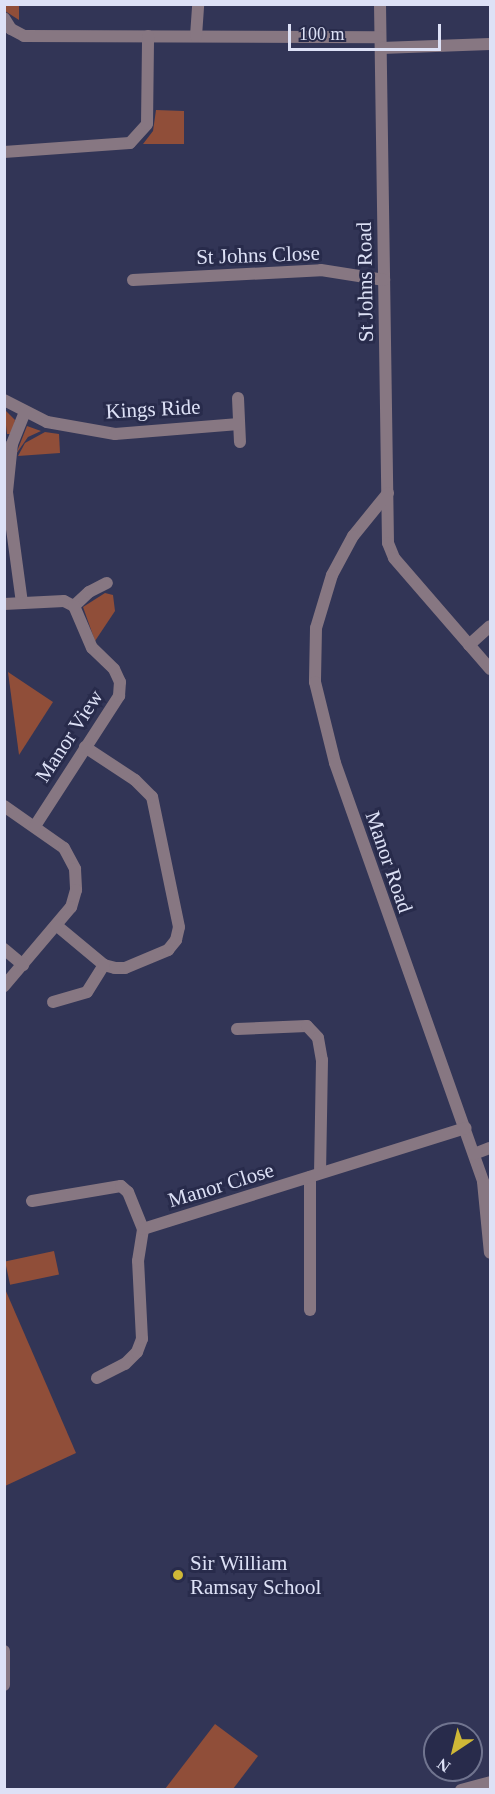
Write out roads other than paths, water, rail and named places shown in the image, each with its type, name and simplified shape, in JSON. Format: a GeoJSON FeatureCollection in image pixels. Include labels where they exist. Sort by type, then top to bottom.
{"type":"FeatureCollection","features":[{"type":"Feature","properties":{"kind":"street"},"geometry":{"type":"LineString","coordinates":[[196,36],[198,4]]}},
{"type":"Feature","properties":{"kind":"street","name":"St Johns Road"},"geometry":{"type":"LineString","coordinates":[[380,4],[388,543],[394,558],[469,645]]}},
{"type":"Feature","properties":{"kind":"street"},"geometry":{"type":"LineString","coordinates":[[4,18],[11,29],[24,36],[196,36],[490,44]]}},
{"type":"Feature","properties":{"kind":"street"},"geometry":{"type":"LineString","coordinates":[[4,152],[130,143],[147,124],[148,36]]}},
{"type":"Feature","properties":{"kind":"street","name":"St Johns Close"},"geometry":{"type":"LineString","coordinates":[[133,280],[321,270],[384,280]]}},
{"type":"Feature","properties":{"kind":"street"},"geometry":{"type":"LineString","coordinates":[[238,399],[240,442]]}},
{"type":"Feature","properties":{"kind":"street","name":"Kings Ride"},"geometry":{"type":"LineString","coordinates":[[4,400],[47,422],[115,434],[238,424]]}},
{"type":"Feature","properties":{"kind":"street"},"geometry":{"type":"LineString","coordinates":[[22,603],[6,492],[12,444],[25,411]]}},
{"type":"Feature","properties":{"kind":"street","name":"Manor Road"},"geometry":{"type":"LineString","coordinates":[[388,493],[353,536],[332,575],[316,628],[315,682],[324,728],[350,806],[466,1128],[483,1182],[490,1253]]}},
{"type":"Feature","properties":{"kind":"street"},"geometry":{"type":"LineString","coordinates":[[4,604],[64,602],[74,606],[89,592],[107,583]]}},
{"type":"Feature","properties":{"kind":"street","name":"Manor View"},"geometry":{"type":"LineString","coordinates":[[35,826],[119,696],[120,682],[114,669],[92,648],[74,606]]}},
{"type":"Feature","properties":{"kind":"street"},"geometry":{"type":"LineString","coordinates":[[490,626],[469,645],[490,669]]}},
{"type":"Feature","properties":{"kind":"street"},"geometry":{"type":"LineString","coordinates":[[56,925],[104,965],[125,968],[168,950],[179,927],[152,797],[135,780],[85,747]]}},
{"type":"Feature","properties":{"kind":"street"},"geometry":{"type":"LineString","coordinates":[[4,806],[64,848],[75,869],[76,890],[71,907],[4,986]]}},
{"type":"Feature","properties":{"kind":"street"},"geometry":{"type":"LineString","coordinates":[[4,949],[23,965]]}},
{"type":"Feature","properties":{"kind":"street"},"geometry":{"type":"LineString","coordinates":[[53,1002],[87,992],[104,965]]}},
{"type":"Feature","properties":{"kind":"street"},"geometry":{"type":"LineString","coordinates":[[237,1029],[307,1026],[318,1038],[322,1060],[310,1310]]}},
{"type":"Feature","properties":{"kind":"street","name":"Manor Close"},"geometry":{"type":"LineString","coordinates":[[143,1229],[466,1128]]}},
{"type":"Feature","properties":{"kind":"street"},"geometry":{"type":"LineString","coordinates":[[474,1154],[490,1148]]}},
{"type":"Feature","properties":{"kind":"street"},"geometry":{"type":"LineString","coordinates":[[32,1201],[121,1186],[128,1192],[143,1229],[138,1261],[142,1339],[137,1352],[125,1364],[98,1378]]}},
{"type":"Feature","properties":{"kind":"street"},"geometry":{"type":"LineString","coordinates":[[4,1650],[4,1685]]}},
{"type":"Feature","properties":{"kind":"street"},"geometry":{"type":"LineString","coordinates":[[461,1790],[490,1782]]}},
{"type":"Feature","properties":{"kind":"place","name":"Sir William Ramsay School"},"geometry":{"type":"Point","coordinates":[178,1575]}}]}
